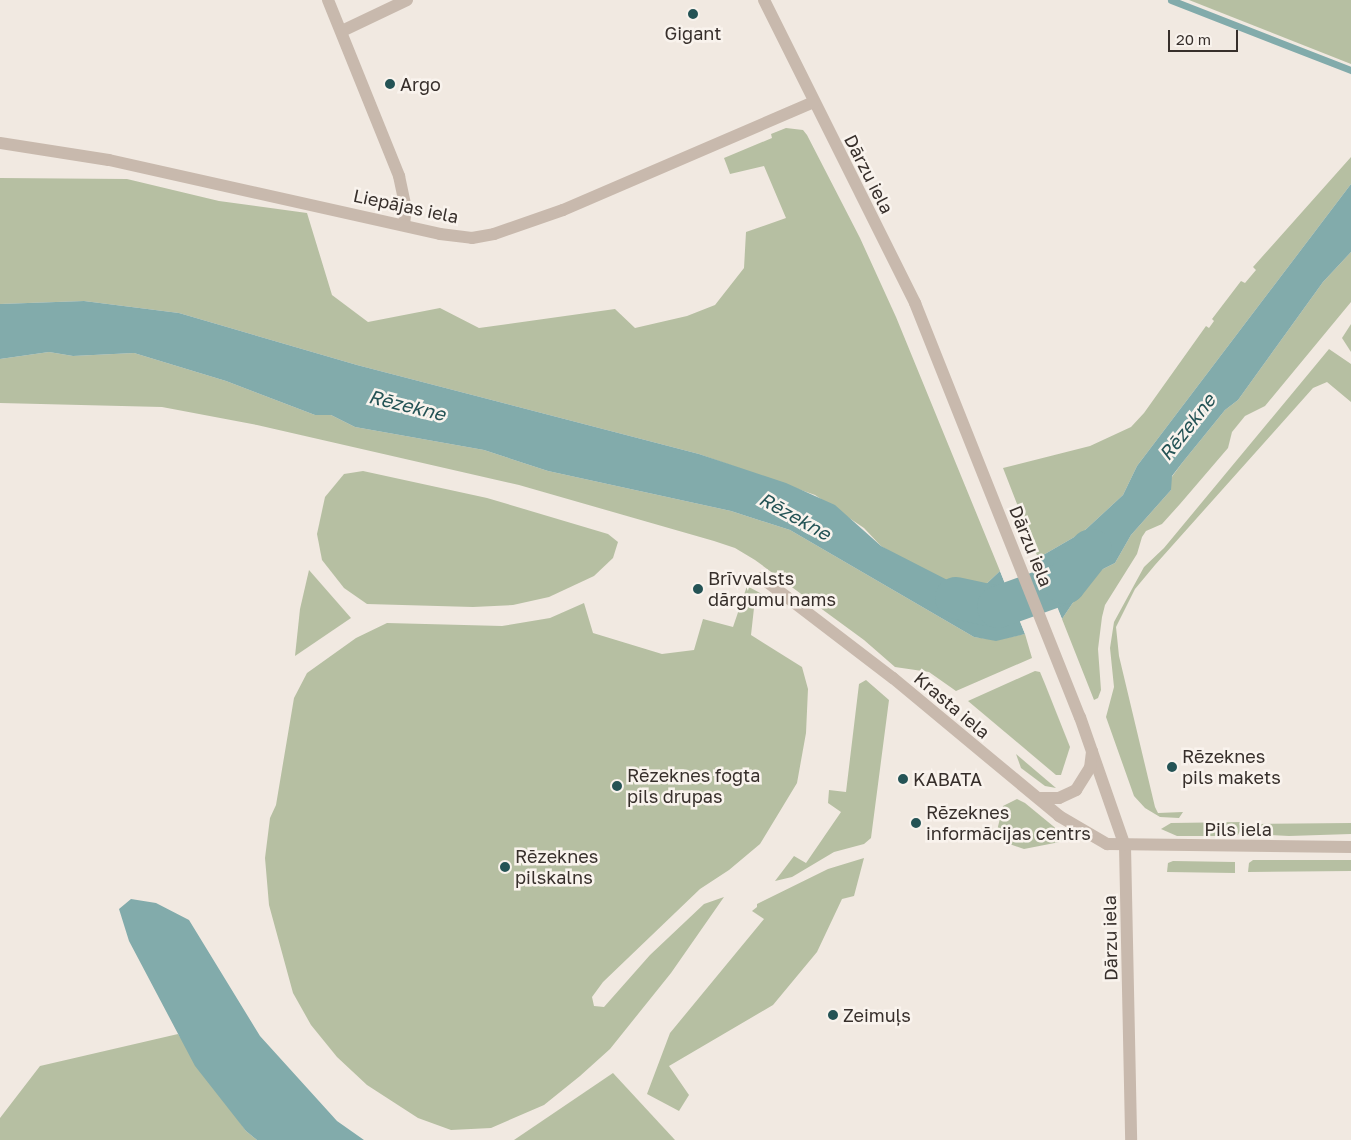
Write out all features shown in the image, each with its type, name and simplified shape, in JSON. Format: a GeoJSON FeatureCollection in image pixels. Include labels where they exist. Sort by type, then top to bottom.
{"type":"FeatureCollection","features":[{"type":"Feature","properties":{"kind":"street"},"geometry":{"type":"LineString","coordinates":[[328,0],[399,176],[406,208],[404,224]]}},
{"type":"Feature","properties":{"kind":"street"},"geometry":{"type":"LineString","coordinates":[[342,31],[407,0]]}},
{"type":"Feature","properties":{"kind":"street","name":"Dārzu iela"},"geometry":{"type":"LineString","coordinates":[[764,0],[915,304],[1092,748],[1125,846],[1130,1140]]}},
{"type":"Feature","properties":{"kind":"street","name":"Liepājas iela"},"geometry":{"type":"LineString","coordinates":[[0,143],[109,160],[404,224],[440,234],[472,238],[494,234],[563,210],[814,102]]}},
{"type":"Feature","properties":{"kind":"street","name":"Krasta iela"},"geometry":{"type":"LineString","coordinates":[[762,578],[887,673],[1040,798],[1059,816],[1107,844],[1125,846]]}},
{"type":"Feature","properties":{"kind":"street"},"geometry":{"type":"LineString","coordinates":[[1040,798],[1059,798],[1076,790],[1090,768],[1092,748]]}},
{"type":"Feature","properties":{"kind":"street","name":"Pils iela"},"geometry":{"type":"LineString","coordinates":[[1125,846],[1351,847]]}},
{"type":"Feature","properties":{"kind":"green space"},"geometry":{"type":"Polygon","coordinates":[[[1189,0],[1351,0],[1351,64],[1189,0]]]}},
{"type":"Feature","properties":{"kind":"green space"},"geometry":{"type":"Polygon","coordinates":[[[786,128],[803,130],[807,135],[860,238],[896,317],[1000,571],[983,587],[965,589],[910,564],[881,546],[864,528],[815,495],[699,454],[357,365],[179,313],[84,301],[0,304],[0,178],[127,179],[219,201],[307,213],[332,295],[368,322],[440,308],[479,328],[615,309],[635,328],[687,316],[715,305],[744,268],[746,232],[786,218],[764,166],[730,174],[724,158],[772,138],[771,134],[786,128]]]}},
{"type":"Feature","properties":{"kind":"green space"},"geometry":{"type":"Polygon","coordinates":[[[1351,157],[1351,184],[1137,466],[1123,495],[1083,532],[1038,558],[1003,468],[1090,446],[1131,427],[1144,413],[1206,326],[1209,328],[1214,321],[1212,319],[1241,281],[1245,283],[1256,270],[1253,267],[1351,157]]]}},
{"type":"Feature","properties":{"kind":"green space"},"geometry":{"type":"Polygon","coordinates":[[[1351,252],[1351,302],[1265,406],[1245,416],[1232,432],[1228,448],[1180,504],[1162,524],[1146,531],[1142,537],[1137,554],[1105,605],[1098,649],[1101,690],[1098,698],[1094,700],[1062,619],[1080,592],[1099,571],[1115,563],[1131,535],[1171,490],[1171,478],[1182,463],[1225,410],[1238,400],[1323,282],[1351,252]]]}},
{"type":"Feature","properties":{"kind":"green space"},"geometry":{"type":"Polygon","coordinates":[[[1351,324],[1351,352],[1342,338],[1351,324]]]}},
{"type":"Feature","properties":{"kind":"green space"},"geometry":{"type":"Polygon","coordinates":[[[1329,349],[1351,364],[1351,402],[1327,382],[1313,388],[1135,589],[1116,627],[1119,656],[1155,807],[1158,813],[1183,812],[1179,818],[1160,817],[1145,808],[1134,796],[1106,717],[1114,687],[1110,648],[1114,622],[1144,567],[1164,548],[1329,349]]]}},
{"type":"Feature","properties":{"kind":"green space"},"geometry":{"type":"Polygon","coordinates":[[[49,352],[73,356],[134,353],[226,381],[315,415],[331,415],[355,427],[484,450],[548,471],[731,511],[790,530],[974,637],[996,640],[1025,634],[1032,658],[956,691],[929,672],[895,667],[864,640],[755,560],[735,548],[714,541],[519,485],[257,425],[162,407],[0,403],[0,359],[49,352]]]}},
{"type":"Feature","properties":{"kind":"green space"},"geometry":{"type":"Polygon","coordinates":[[[363,471],[487,498],[608,534],[618,542],[613,558],[594,576],[549,597],[513,605],[473,607],[367,604],[344,588],[322,560],[317,534],[325,497],[344,474],[363,471]]]}},
{"type":"Feature","properties":{"kind":"green space"},"geometry":{"type":"Polygon","coordinates":[[[309,570],[351,618],[295,656],[300,609],[309,570]]]}},
{"type":"Feature","properties":{"kind":"green space","name":"Rēzeknes pilskalns"},"geometry":{"type":"Polygon","coordinates":[[[747,586],[762,594],[754,608],[751,635],[802,667],[808,689],[806,733],[797,783],[760,844],[729,870],[700,889],[603,982],[592,997],[594,1006],[604,1007],[650,955],[704,904],[724,897],[671,973],[610,1049],[580,1076],[544,1105],[491,1128],[451,1130],[418,1118],[367,1085],[337,1057],[311,1025],[293,993],[269,905],[265,858],[270,818],[276,805],[294,698],[307,673],[356,638],[387,623],[502,626],[550,618],[584,603],[593,633],[662,654],[694,650],[703,619],[733,627],[747,586]]]}},
{"type":"Feature","properties":{"kind":"green space"},"geometry":{"type":"Polygon","coordinates":[[[1035,671],[1040,672],[1070,747],[1061,775],[1056,775],[968,701],[1035,671]]]}},
{"type":"Feature","properties":{"kind":"green space"},"geometry":{"type":"Polygon","coordinates":[[[866,680],[889,700],[871,838],[864,844],[834,852],[792,877],[775,881],[794,856],[806,863],[841,812],[828,803],[829,790],[846,792],[859,684],[866,680]]]}},
{"type":"Feature","properties":{"kind":"green space"},"geometry":{"type":"Polygon","coordinates":[[[1016,754],[1056,788],[1045,786],[1021,768],[1016,754]]]}},
{"type":"Feature","properties":{"kind":"green space"},"geometry":{"type":"Polygon","coordinates":[[[1017,799],[1025,803],[1070,840],[1024,849],[995,839],[1003,806],[1017,799]]]}},
{"type":"Feature","properties":{"kind":"green space"},"geometry":{"type":"Polygon","coordinates":[[[1244,822],[1238,835],[1230,836],[1177,836],[1161,829],[1171,823],[1244,822]]]}},
{"type":"Feature","properties":{"kind":"green space"},"geometry":{"type":"Polygon","coordinates":[[[1351,823],[1351,834],[1289,836],[1269,835],[1262,832],[1258,824],[1351,823]]]}},
{"type":"Feature","properties":{"kind":"green space"},"geometry":{"type":"Polygon","coordinates":[[[864,858],[854,896],[842,899],[817,952],[773,1005],[669,1066],[689,1095],[679,1111],[647,1094],[670,1033],[764,919],[752,911],[757,907],[757,904],[828,869],[864,858]]]}},
{"type":"Feature","properties":{"kind":"green space"},"geometry":{"type":"Polygon","coordinates":[[[1253,860],[1351,860],[1351,871],[1248,872],[1249,863],[1253,860]]]}},
{"type":"Feature","properties":{"kind":"green space"},"geometry":{"type":"Polygon","coordinates":[[[1173,861],[1235,862],[1235,873],[1167,872],[1168,863],[1173,861]]]}},
{"type":"Feature","properties":{"kind":"green space"},"geometry":{"type":"Polygon","coordinates":[[[178,1034],[246,1131],[257,1140],[0,1140],[0,1118],[40,1066],[178,1034]]]}},
{"type":"Feature","properties":{"kind":"green space"},"geometry":{"type":"Polygon","coordinates":[[[613,1073],[675,1140],[514,1140],[613,1073]]]}},
{"type":"Feature","properties":{"kind":"water"},"geometry":{"type":"Polygon","coordinates":[[[1351,184],[1351,252],[1323,282],[1238,400],[1225,410],[1172,476],[1171,490],[1131,535],[1115,563],[1099,571],[1080,592],[1062,619],[1038,558],[1083,532],[1123,495],[1137,466],[1351,184]]]}},
{"type":"Feature","properties":{"kind":"water"},"geometry":{"type":"Polygon","coordinates":[[[84,301],[179,313],[357,365],[699,454],[786,483],[835,505],[881,546],[965,589],[983,587],[1000,571],[1025,634],[996,641],[974,637],[790,530],[731,511],[548,471],[484,450],[355,427],[331,415],[315,415],[226,381],[134,353],[73,356],[49,352],[0,359],[0,304],[84,301]]]}},
{"type":"Feature","properties":{"kind":"water"},"geometry":{"type":"Polygon","coordinates":[[[131,899],[156,903],[189,920],[260,1036],[337,1121],[364,1140],[257,1140],[246,1131],[195,1066],[129,941],[119,909],[131,899]]]}},
{"type":"Feature","properties":{"kind":"pier"},"geometry":{"type":"Polygon","coordinates":[[[1035,559],[1062,619],[1060,620],[1035,559]]]}},
{"type":"Feature","properties":{"kind":"pier"},"geometry":{"type":"Polygon","coordinates":[[[1000,571],[1003,571],[1028,633],[1025,634],[1000,571]]]}},
{"type":"Feature","properties":{"kind":"waterway"},"geometry":{"type":"LineString","coordinates":[[1171,0],[1351,70]]}},
{"type":"Feature","properties":{"kind":"waterway","name":"Rēzekne"},"geometry":{"type":"LineString","coordinates":[[956,598],[998,607],[1065,583],[1091,550]]}},
{"type":"Feature","properties":{"kind":"place","name":"Gigant"},"geometry":{"type":"Point","coordinates":[693,14]}},
{"type":"Feature","properties":{"kind":"place","name":"Argo"},"geometry":{"type":"Point","coordinates":[390,84]}},
{"type":"Feature","properties":{"kind":"place","name":"Brīvvalsts dārgumu nams"},"geometry":{"type":"Point","coordinates":[698,589]}},
{"type":"Feature","properties":{"kind":"place","name":"Rēzeknes pils makets"},"geometry":{"type":"Point","coordinates":[1172,767]}},
{"type":"Feature","properties":{"kind":"place","name":"KABATA"},"geometry":{"type":"Point","coordinates":[903,779]}},
{"type":"Feature","properties":{"kind":"place","name":"Rēzeknes fogta pils drupas"},"geometry":{"type":"Point","coordinates":[617,786]}},
{"type":"Feature","properties":{"kind":"place","name":"Rēzeknes informācijas centrs"},"geometry":{"type":"Point","coordinates":[916,823]}},
{"type":"Feature","properties":{"kind":"place","name":"Rēzeknes pilskalns"},"geometry":{"type":"Point","coordinates":[505,867]}},
{"type":"Feature","properties":{"kind":"place","name":"Zeimuļs"},"geometry":{"type":"Point","coordinates":[833,1015]}}]}
